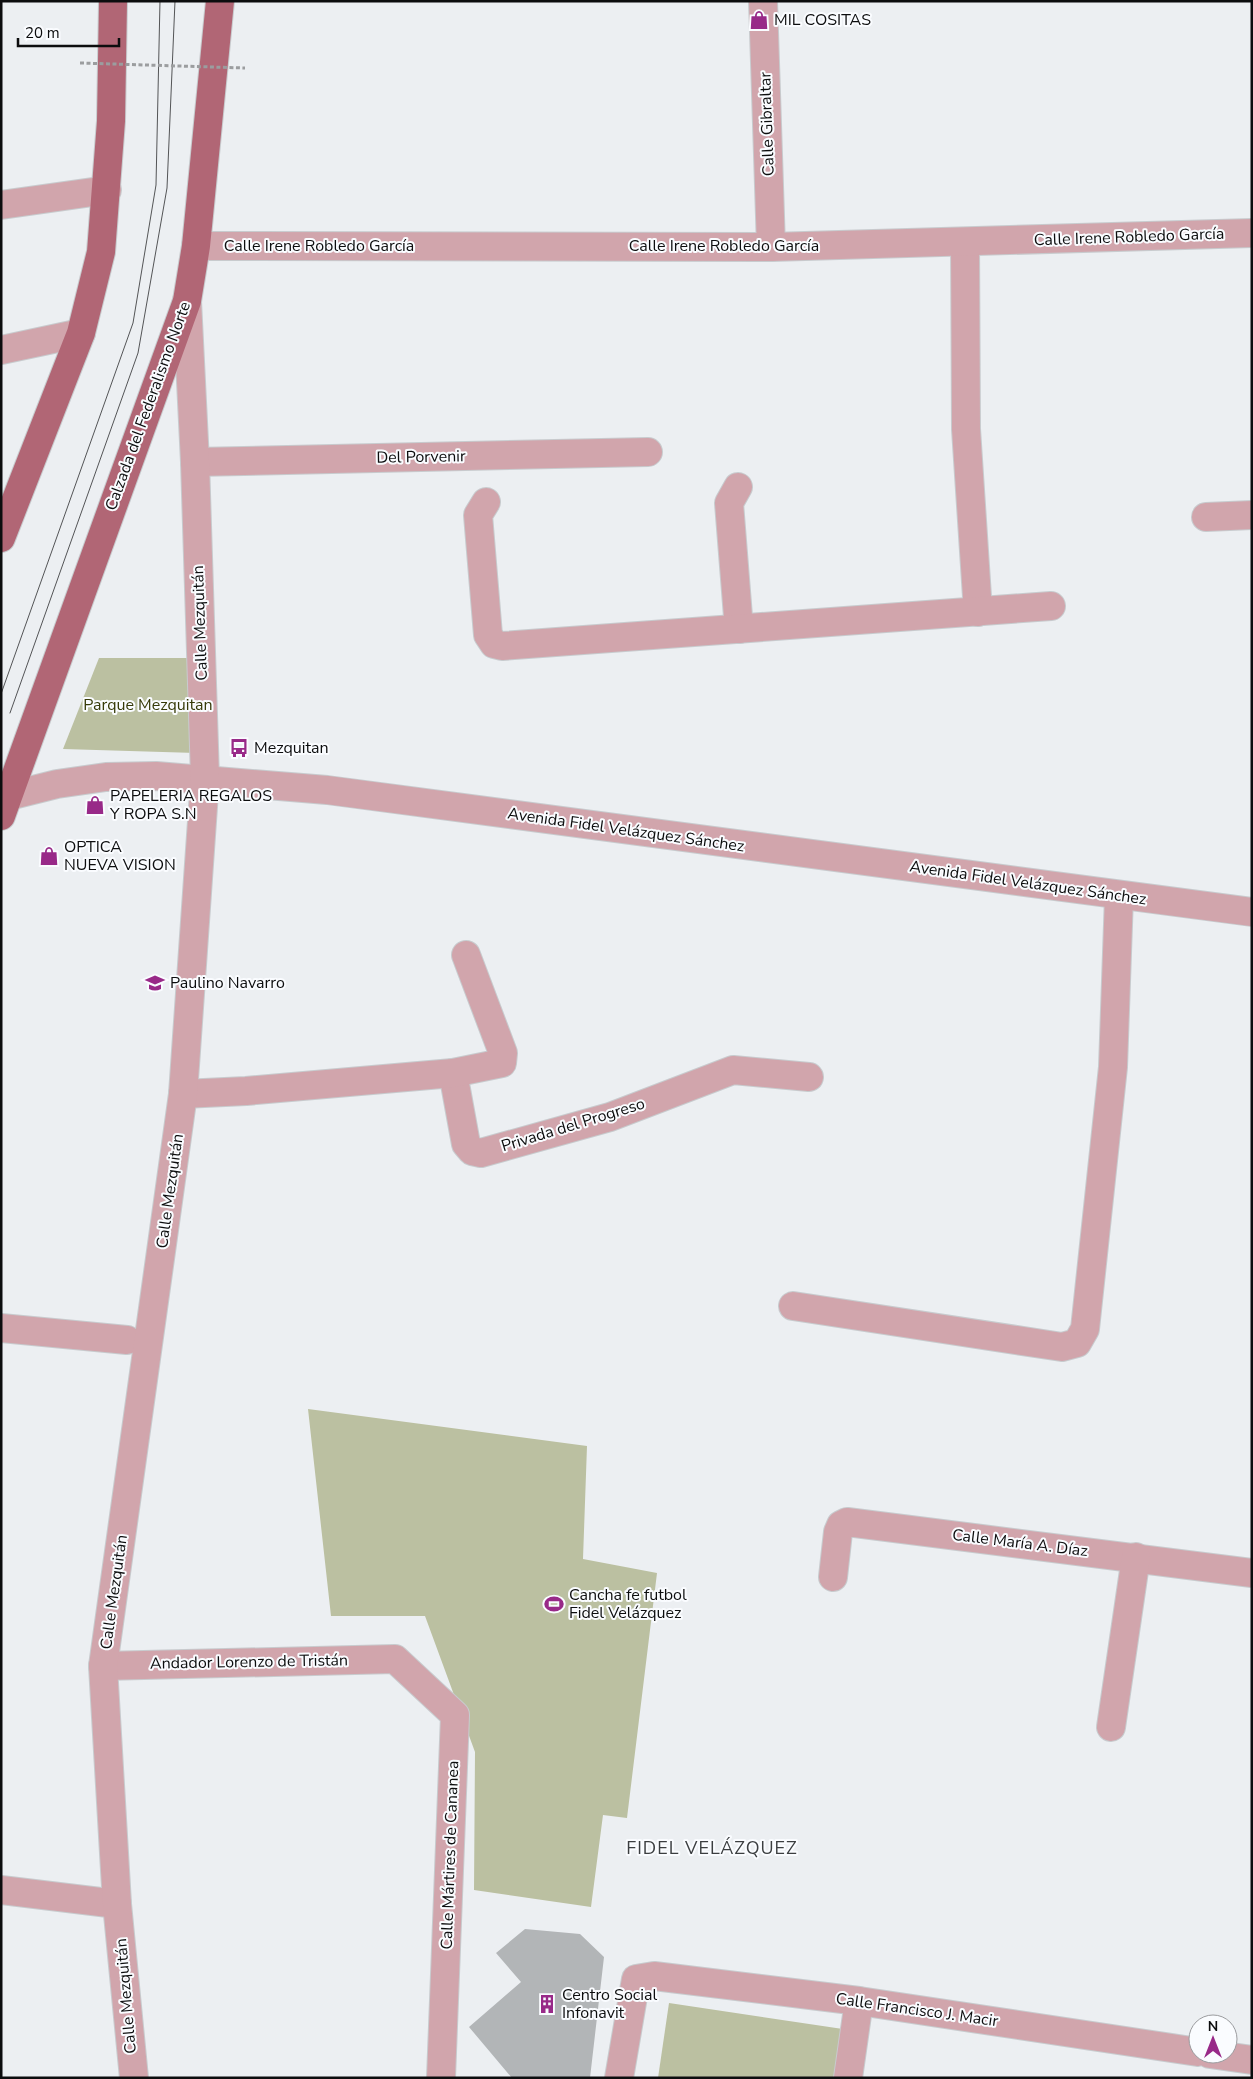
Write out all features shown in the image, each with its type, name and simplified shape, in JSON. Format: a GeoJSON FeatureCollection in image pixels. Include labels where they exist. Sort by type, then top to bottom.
{"type":"FeatureCollection","features":[{"type":"Feature","properties":{"kind":"main road"},"geometry":{"type":"LineString","coordinates":[[1,538],[81,333],[101,252],[111,121],[113,1]]}},
{"type":"Feature","properties":{"kind":"main road","name":"Calzada del Federalismo Norte"},"geometry":{"type":"LineString","coordinates":[[3,801],[187,301],[196,246],[220,1]]}},
{"type":"Feature","properties":{"kind":"street","name":"Calle Gibraltar"},"geometry":{"type":"LineString","coordinates":[[764,1],[771,247]]}},
{"type":"Feature","properties":{"kind":"street"},"geometry":{"type":"LineString","coordinates":[[1,205],[106,190]]}},
{"type":"Feature","properties":{"kind":"street","name":"Calle Irene Robledo García"},"geometry":{"type":"LineString","coordinates":[[196,246],[771,247],[1252,233]]}},
{"type":"Feature","properties":{"kind":"street"},"geometry":{"type":"LineString","coordinates":[[965,242],[966,429],[978,612]]}},
{"type":"Feature","properties":{"kind":"street","name":"Calle Mezquitán"},"geometry":{"type":"LineString","coordinates":[[134,2078],[117,1904],[103,1666],[183,1094],[205,778],[195,462],[187,301]]}},
{"type":"Feature","properties":{"kind":"street"},"geometry":{"type":"LineString","coordinates":[[1,350],[81,333]]}},
{"type":"Feature","properties":{"kind":"street","name":"Del Porvenir"},"geometry":{"type":"LineString","coordinates":[[195,462],[648,452]]}},
{"type":"Feature","properties":{"kind":"street"},"geometry":{"type":"LineString","coordinates":[[738,488],[729,503],[739,629]]}},
{"type":"Feature","properties":{"kind":"street"},"geometry":{"type":"LineString","coordinates":[[486,502],[478,515],[488,635],[494,644],[502,646],[1052,606]]}},
{"type":"Feature","properties":{"kind":"street"},"geometry":{"type":"LineString","coordinates":[[1206,517],[1252,515]]}},
{"type":"Feature","properties":{"kind":"street","name":"Avenida Fidel Velázquez Sánchez"},"geometry":{"type":"LineString","coordinates":[[3,801],[57,784],[106,777],[156,776],[205,778],[327,790],[1119,896],[1252,912]]}},
{"type":"Feature","properties":{"kind":"street"},"geometry":{"type":"LineString","coordinates":[[793,1306],[1062,1347],[1077,1343],[1085,1330],[1113,1067],[1119,896]]}},
{"type":"Feature","properties":{"kind":"street"},"geometry":{"type":"LineString","coordinates":[[183,1094],[246,1091],[453,1073],[502,1063],[503,1052],[466,955]]}},
{"type":"Feature","properties":{"kind":"street","name":"Privada del Progreso"},"geometry":{"type":"LineString","coordinates":[[453,1073],[466,1144],[472,1151],[481,1153],[610,1117],[733,1070],[809,1077]]}},
{"type":"Feature","properties":{"kind":"street"},"geometry":{"type":"LineString","coordinates":[[1,1328],[127,1340]]}},
{"type":"Feature","properties":{"kind":"street","name":"Calle María A. Díaz"},"geometry":{"type":"LineString","coordinates":[[833,1577],[838,1532],[841,1525],[848,1522],[1252,1573]]}},
{"type":"Feature","properties":{"kind":"street"},"geometry":{"type":"LineString","coordinates":[[1111,1727],[1136,1557]]}},
{"type":"Feature","properties":{"kind":"street","name":"Andador Lorenzo de Tristán"},"geometry":{"type":"LineString","coordinates":[[103,1666],[395,1659]]}},
{"type":"Feature","properties":{"kind":"street","name":"Calle Mártires de Cananea"},"geometry":{"type":"LineString","coordinates":[[395,1659],[455,1715],[441,2078]]}},
{"type":"Feature","properties":{"kind":"street"},"geometry":{"type":"LineString","coordinates":[[1,1890],[117,1904]]}},
{"type":"Feature","properties":{"kind":"street","name":"Calle Francisco J. Macir"},"geometry":{"type":"LineString","coordinates":[[619,2078],[636,1979],[654,1976],[859,2001],[1188,2050]]}},
{"type":"Feature","properties":{"kind":"street"},"geometry":{"type":"LineString","coordinates":[[848,2078],[859,2001]]}},
{"type":"Feature","properties":{"kind":"street"},"geometry":{"type":"LineString","coordinates":[[1238,2058],[1252,2060]]}},
{"type":"Feature","properties":{"kind":"path"},"geometry":{"type":"LineString","coordinates":[[80,63],[245,68]]}},
{"type":"Feature","properties":{"kind":"green space","name":"Parque Mezquitan"},"geometry":{"type":"Polygon","coordinates":[[[99,658],[194,658],[196,753],[63,749],[99,658]]]}},
{"type":"Feature","properties":{"kind":"green space"},"geometry":{"type":"Polygon","coordinates":[[[308,1409],[587,1446],[583,1559],[657,1573],[627,1818],[603,1815],[591,1907],[474,1890],[475,1752],[425,1616],[331,1616],[308,1409]]]}},
{"type":"Feature","properties":{"kind":"green space"},"geometry":{"type":"Polygon","coordinates":[[[669,2003],[863,2032],[856,2078],[658,2078],[669,2003]]]}},
{"type":"Feature","properties":{"kind":"building","name":"Centro Social Infonavit"},"geometry":{"type":"Polygon","coordinates":[[[525,1929],[580,1934],[604,1957],[590,2078],[512,2078],[469,2027],[521,1982],[496,1953],[525,1929]]]}},
{"type":"Feature","properties":{"kind":"tram line"},"geometry":{"type":"LineString","coordinates":[[1,694],[133,323],[156,185],[160,1]]}},
{"type":"Feature","properties":{"kind":"tram line"},"geometry":{"type":"LineString","coordinates":[[10,713],[138,353],[167,188],[175,1]]}},
{"type":"Feature","properties":{"kind":"place","name":"MIL COSITAS"},"geometry":{"type":"Point","coordinates":[759,20]}},
{"type":"Feature","properties":{"kind":"place","name":"Mezquitan"},"geometry":{"type":"Point","coordinates":[239,748]}},
{"type":"Feature","properties":{"kind":"place","name":"PAPELERIA REGALOS Y ROPA S.N"},"geometry":{"type":"Point","coordinates":[95,805]}},
{"type":"Feature","properties":{"kind":"place","name":"OPTICA NUEVA VISION"},"geometry":{"type":"Point","coordinates":[49,856]}},
{"type":"Feature","properties":{"kind":"place","name":"Paulino Navarro"},"geometry":{"type":"Point","coordinates":[155,983]}},
{"type":"Feature","properties":{"kind":"place","name":"Cancha fe futbol Fidel Velázquez"},"geometry":{"type":"Point","coordinates":[554,1604]}},
{"type":"Feature","properties":{"kind":"place","name":"Centro Social Infonavit"},"geometry":{"type":"Point","coordinates":[547,2004]}},
{"type":"Feature","properties":{"kind":"district","name":"FIDEL VELÁZQUEZ"},"geometry":{"type":"Point","coordinates":[712,1848]}}]}
